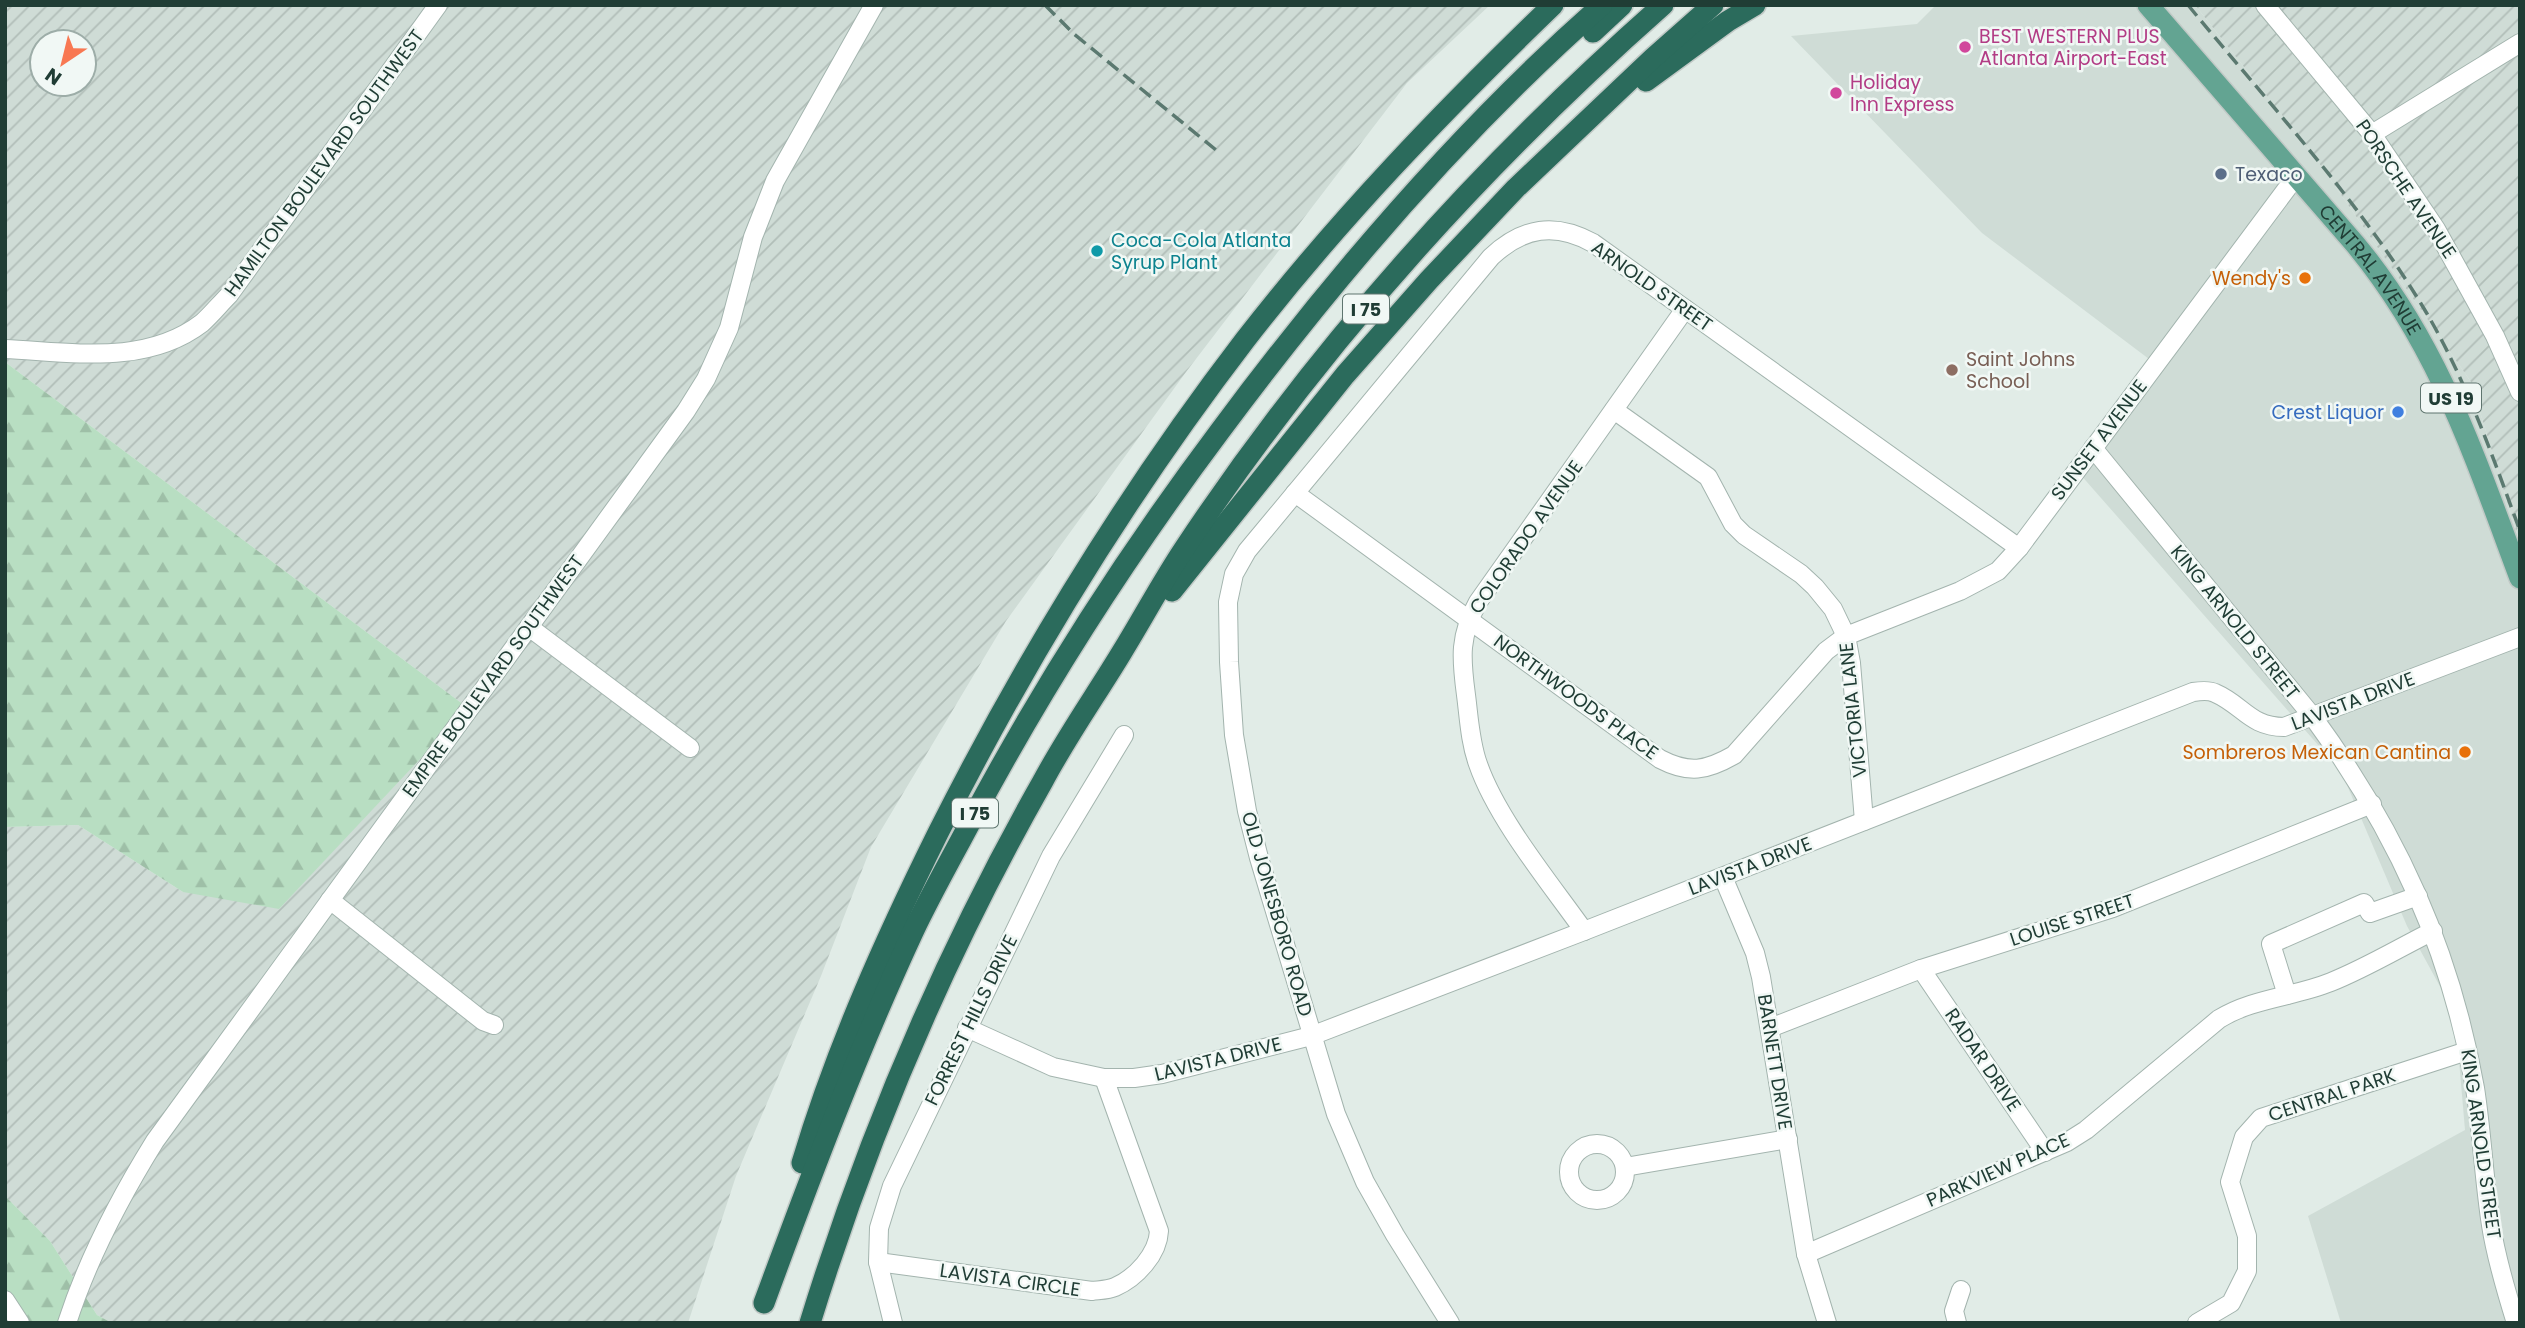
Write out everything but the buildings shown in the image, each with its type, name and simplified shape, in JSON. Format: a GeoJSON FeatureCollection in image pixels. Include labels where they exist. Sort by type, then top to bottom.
{"type":"FeatureCollection","features":[{"type":"Feature","properties":{"kind":"highway"},"geometry":{"type":"LineString","coordinates":[[761,1313],[814,1123],[858,1007],[909,892],[954,801],[1060,610],[1135,493],[1218,376],[1265,317],[1386,175],[1553,5]]}},
{"type":"Feature","properties":{"kind":"highway","name":"I 75"},"geometry":{"type":"LineString","coordinates":[[761,1313],[827,1133],[914,930],[1004,759],[1114,580],[1171,496],[1318,304],[1480,123],[1602,5]]}},
{"type":"Feature","properties":{"kind":"highway"},"geometry":{"type":"LineString","coordinates":[[1268,366],[1297,350],[1368,265],[1494,129],[1622,5]]}},
{"type":"Feature","properties":{"kind":"highway","name":"I 75"},"geometry":{"type":"LineString","coordinates":[[810,1323],[879,1126],[944,976],[1042,782],[1184,550],[1237,473],[1345,333],[1443,220],[1537,121],[1663,5]]}},
{"type":"Feature","properties":{"kind":"highway"},"geometry":{"type":"LineString","coordinates":[[1120,655],[1378,336],[1516,188],[1713,5]]}},
{"type":"Feature","properties":{"kind":"highway"},"geometry":{"type":"LineString","coordinates":[[1573,134],[1728,21],[1755,5]]}},
{"type":"Feature","properties":{"kind":"main road","name":"CENTRAL AVENUE"},"geometry":{"type":"LineString","coordinates":[[2148,5],[2377,270],[2407,314],[2432,358],[2464,428],[2520,578]]}},
{"type":"Feature","properties":{"kind":"street","name":"HAMILTON BOULEVARD SOUTHWEST"},"geometry":{"type":"LineString","coordinates":[[5,349],[113,353],[141,350],[170,341],[201,323],[229,295],[438,5]]}},
{"type":"Feature","properties":{"kind":"street","name":"EMPIRE BOULEVARD SOUTHWEST"},"geometry":{"type":"LineString","coordinates":[[67,1323],[100,1236],[155,1141],[686,411],[706,379],[729,328],[753,237],[775,181],[874,5]]}},
{"type":"Feature","properties":{"kind":"street","name":"PORSCHE AVENUE"},"geometry":{"type":"LineString","coordinates":[[2265,5],[2372,134],[2436,229],[2495,336],[2520,392]]}},
{"type":"Feature","properties":{"kind":"street"},"geometry":{"type":"LineString","coordinates":[[2372,134],[2520,43]]}},
{"type":"Feature","properties":{"kind":"street","name":"SUNSET AVENUE"},"geometry":{"type":"LineString","coordinates":[[1846,636],[1959,591],[1998,571],[2019,548],[2297,175]]}},
{"type":"Feature","properties":{"kind":"street","name":"ARNOLD STREET"},"geometry":{"type":"LineString","coordinates":[[1295,493],[1491,257],[1518,237],[1548,230],[1565,231],[1580,236],[1685,309],[2019,548]]}},
{"type":"Feature","properties":{"kind":"street","name":"COLORADO AVENUE"},"geometry":{"type":"LineString","coordinates":[[1584,931],[1519,838],[1492,794],[1478,764],[1471,738],[1462,662],[1463,640],[1469,619],[1685,309]]}},
{"type":"Feature","properties":{"kind":"street","name":"VICTORIA LANE"},"geometry":{"type":"LineString","coordinates":[[1614,410],[1709,477],[1733,524],[1815,587],[1833,609],[1846,636],[1851,663],[1864,821]]}},
{"type":"Feature","properties":{"kind":"street","name":"KING ARNOLD STREET"},"geometry":{"type":"LineString","coordinates":[[2093,448],[2313,718],[2346,762],[2402,859],[2433,930],[2448,975],[2467,1051],[2475,1091],[2491,1227],[2516,1323]]}},
{"type":"Feature","properties":{"kind":"street","name":"NORTHWOODS PLACE"},"geometry":{"type":"LineString","coordinates":[[1295,493],[1660,759],[1675,766],[1692,769],[1714,766],[1734,755],[1826,651],[1846,636]]}},
{"type":"Feature","properties":{"kind":"street","name":"OLD JONESBORO ROAD"},"geometry":{"type":"LineString","coordinates":[[1295,493],[1247,551],[1234,574],[1228,602],[1234,735],[1247,811],[1335,1114],[1365,1182],[1450,1323]]}},
{"type":"Feature","properties":{"kind":"street"},"geometry":{"type":"LineString","coordinates":[[529,627],[690,748]]}},
{"type":"Feature","properties":{"kind":"street","name":"LAVISTA DRIVE"},"geometry":{"type":"LineString","coordinates":[[967,1028],[1054,1067],[1104,1078],[1162,1074],[1311,1036],[2193,692],[2213,691],[2257,722],[2269,727],[2284,727],[2520,637]]}},
{"type":"Feature","properties":{"kind":"street","name":"FORREST HILLS DRIVE"},"geometry":{"type":"LineString","coordinates":[[893,1323],[878,1262],[879,1228],[891,1186],[1051,856],[1124,735]]}},
{"type":"Feature","properties":{"kind":"street","name":"LOUISE STREET"},"geometry":{"type":"LineString","coordinates":[[1770,1028],[1921,969],[2113,908],[2372,804]]}},
{"type":"Feature","properties":{"kind":"street","name":"BARNETT DRIVE"},"geometry":{"type":"LineString","coordinates":[[1723,877],[1755,953],[1770,1028],[1806,1254],[1827,1323]]}},
{"type":"Feature","properties":{"kind":"street"},"geometry":{"type":"LineString","coordinates":[[2287,996],[2271,944],[2364,903],[2370,913],[2418,896]]}},
{"type":"Feature","properties":{"kind":"street"},"geometry":{"type":"LineString","coordinates":[[330,900],[483,1021],[494,1025]]}},
{"type":"Feature","properties":{"kind":"street","name":"PARKVIEW PLACE"},"geometry":{"type":"LineString","coordinates":[[1806,1254],[2045,1152],[2086,1130],[2213,1024],[2235,1009],[2333,981],[2433,930]]}},
{"type":"Feature","properties":{"kind":"street","name":"RADAR DRIVE"},"geometry":{"type":"LineString","coordinates":[[1921,969],[2045,1152]]}},
{"type":"Feature","properties":{"kind":"street","name":"CENTRAL PARK"},"geometry":{"type":"LineString","coordinates":[[2197,1323],[2231,1303],[2247,1271],[2246,1236],[2230,1182],[2244,1137],[2261,1118],[2467,1051]]}},
{"type":"Feature","properties":{"kind":"street","name":"LAVISTA CIRCLE"},"geometry":{"type":"LineString","coordinates":[[878,1262],[1093,1291],[1113,1288],[1130,1279],[1155,1250],[1159,1231],[1104,1078]]}},
{"type":"Feature","properties":{"kind":"street"},"geometry":{"type":"LineString","coordinates":[[1625,1167],[1788,1139]]}},
{"type":"Feature","properties":{"kind":"street"},"geometry":{"type":"LineString","coordinates":[[1957,1323],[1954,1311],[1961,1290]]}},
{"type":"Feature","properties":{"kind":"street"},"geometry":{"type":"LineString","coordinates":[[5,1300],[20,1323]]}},
{"type":"Feature","properties":{"kind":"shaded area"},"geometry":{"type":"Polygon","coordinates":[[[5,5],[1490,5],[1407,83],[1186,372],[1006,621],[871,847],[821,976],[736,1176],[688,1323],[112,1323],[97,1315],[50,1241],[5,1196],[5,827],[78,825],[183,892],[468,708],[5,362],[5,5]]]}},
{"type":"Feature","properties":{"kind":"shaded area"},"geometry":{"type":"Polygon","coordinates":[[[1936,5],[2195,5],[2312,153],[2471,382],[2520,544],[2520,1323],[2341,1323],[2308,1216],[2465,1130],[2455,1014],[2407,926],[2341,771],[2072,465],[2149,359],[1982,233],[1791,36],[1917,24],[1936,5]]]}},
{"type":"Feature","properties":{"kind":"shaded area"},"geometry":{"type":"Polygon","coordinates":[[[2195,5],[2520,5],[2520,544],[2471,382],[2312,153],[2195,5]]]}},
{"type":"Feature","properties":{"kind":"green space"},"geometry":{"type":"Polygon","coordinates":[[[5,362],[468,708],[279,909],[183,892],[78,825],[5,827],[5,362]]]}},
{"type":"Feature","properties":{"kind":"green space"},"geometry":{"type":"Polygon","coordinates":[[[5,1196],[50,1241],[97,1315],[112,1323],[5,1323],[5,1196]]]}},
{"type":"Feature","properties":{"kind":"railway"},"geometry":{"type":"LineString","coordinates":[[1045,5],[1074,34],[1216,150]]}},
{"type":"Feature","properties":{"kind":"railway"},"geometry":{"type":"LineString","coordinates":[[2188,5],[2343,192],[2426,312],[2454,364],[2478,419],[2520,531]]}},
{"type":"Feature","properties":{"kind":"place","name":"BEST WESTERN PLUS Atlanta Airport-East"},"geometry":{"type":"Point","coordinates":[1965,47]}},
{"type":"Feature","properties":{"kind":"place","name":"Holiday Inn Express"},"geometry":{"type":"Point","coordinates":[1836,93]}},
{"type":"Feature","properties":{"kind":"place","name":"Texaco"},"geometry":{"type":"Point","coordinates":[2221,174]}},
{"type":"Feature","properties":{"kind":"place","name":"Coca-Cola Atlanta Syrup Plant"},"geometry":{"type":"Point","coordinates":[1097,251]}},
{"type":"Feature","properties":{"kind":"place","name":"Wendy's"},"geometry":{"type":"Point","coordinates":[2305,278]}},
{"type":"Feature","properties":{"kind":"place","name":"Saint Johns School"},"geometry":{"type":"Point","coordinates":[1952,370]}},
{"type":"Feature","properties":{"kind":"place","name":"Crest Liquor"},"geometry":{"type":"Point","coordinates":[2398,412]}},
{"type":"Feature","properties":{"kind":"place","name":"Sombreros Mexican Cantina"},"geometry":{"type":"Point","coordinates":[2465,752]}}]}
